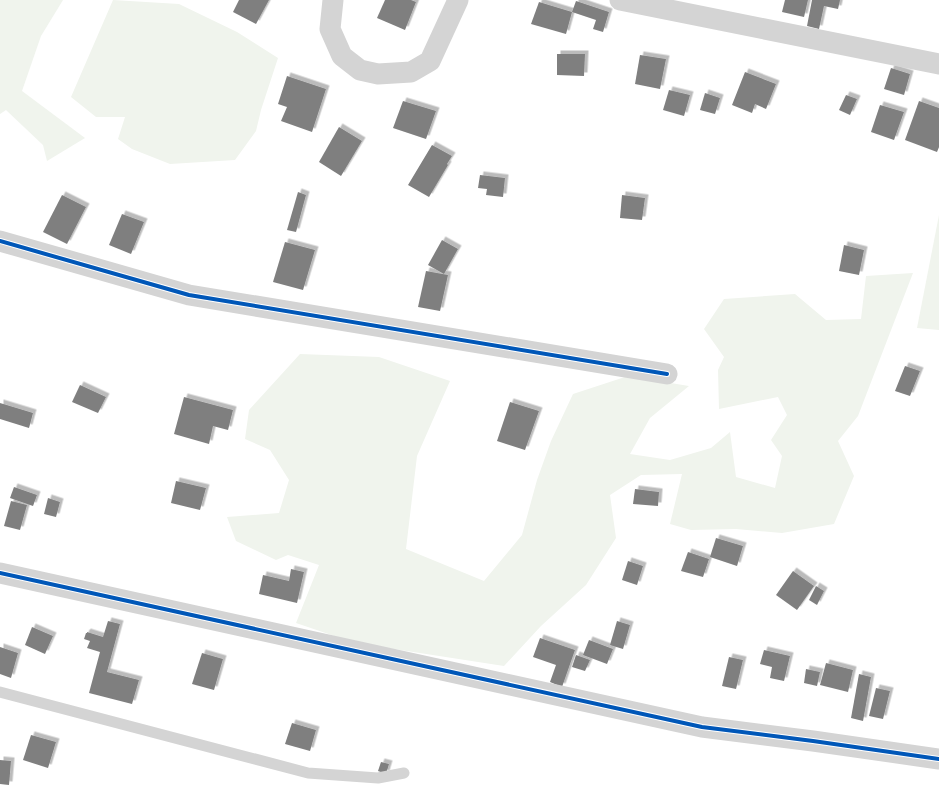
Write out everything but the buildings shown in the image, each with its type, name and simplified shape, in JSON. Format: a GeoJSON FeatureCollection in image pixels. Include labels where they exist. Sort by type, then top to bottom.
{"type":"FeatureCollection","features":[{"type":"Feature","properties":{"kind":"street"},"geometry":{"type":"LineString","coordinates":[[333,0],[330,29],[342,56],[360,70],[378,74],[411,72],[430,61],[458,0]]}},
{"type":"Feature","properties":{"kind":"street"},"geometry":{"type":"LineString","coordinates":[[620,0],[939,64]]}},
{"type":"Feature","properties":{"kind":"street"},"geometry":{"type":"LineString","coordinates":[[0,241],[189,295],[667,374]]}},
{"type":"Feature","properties":{"kind":"street"},"geometry":{"type":"LineString","coordinates":[[0,573],[702,727],[813,740],[939,759]]}},
{"type":"Feature","properties":{"kind":"lane"},"geometry":{"type":"LineString","coordinates":[[0,692],[308,774],[378,778],[404,774]]}},
{"type":"Feature","properties":{"kind":"shaded area"},"geometry":{"type":"Polygon","coordinates":[[[0,0],[63,0],[41,36],[22,91],[85,138],[47,161],[43,145],[6,110],[0,114],[0,0]]]}},
{"type":"Feature","properties":{"kind":"shaded area"},"geometry":{"type":"Polygon","coordinates":[[[113,0],[179,4],[237,32],[278,58],[261,110],[256,131],[235,160],[170,164],[132,149],[118,139],[125,117],[96,117],[71,97],[113,0]]]}},
{"type":"Feature","properties":{"kind":"shaded area"},"geometry":{"type":"Polygon","coordinates":[[[939,215],[939,330],[917,328],[939,215]]]}},
{"type":"Feature","properties":{"kind":"shaded area"},"geometry":{"type":"Polygon","coordinates":[[[913,273],[858,416],[838,441],[854,476],[834,524],[782,533],[736,529],[691,530],[670,524],[682,474],[641,475],[610,495],[616,538],[586,585],[541,626],[504,666],[355,643],[296,623],[319,565],[288,555],[276,560],[236,541],[227,517],[279,513],[289,480],[270,450],[245,439],[249,410],[300,354],[379,357],[450,381],[417,456],[406,549],[484,581],[522,535],[537,480],[551,441],[573,394],[628,376],[689,386],[650,418],[630,454],[670,460],[711,448],[730,432],[736,477],[775,488],[782,456],[771,440],[787,415],[778,397],[719,409],[718,370],[724,357],[704,329],[724,299],[795,294],[826,320],[861,319],[866,276],[913,273]]]}},
{"type":"Feature","properties":{"kind":"cycle path"},"geometry":{"type":"LineString","coordinates":[[0,241],[189,295],[667,374]]}},
{"type":"Feature","properties":{"kind":"cycle path"},"geometry":{"type":"LineString","coordinates":[[0,573],[702,727],[939,759]]}}]}
